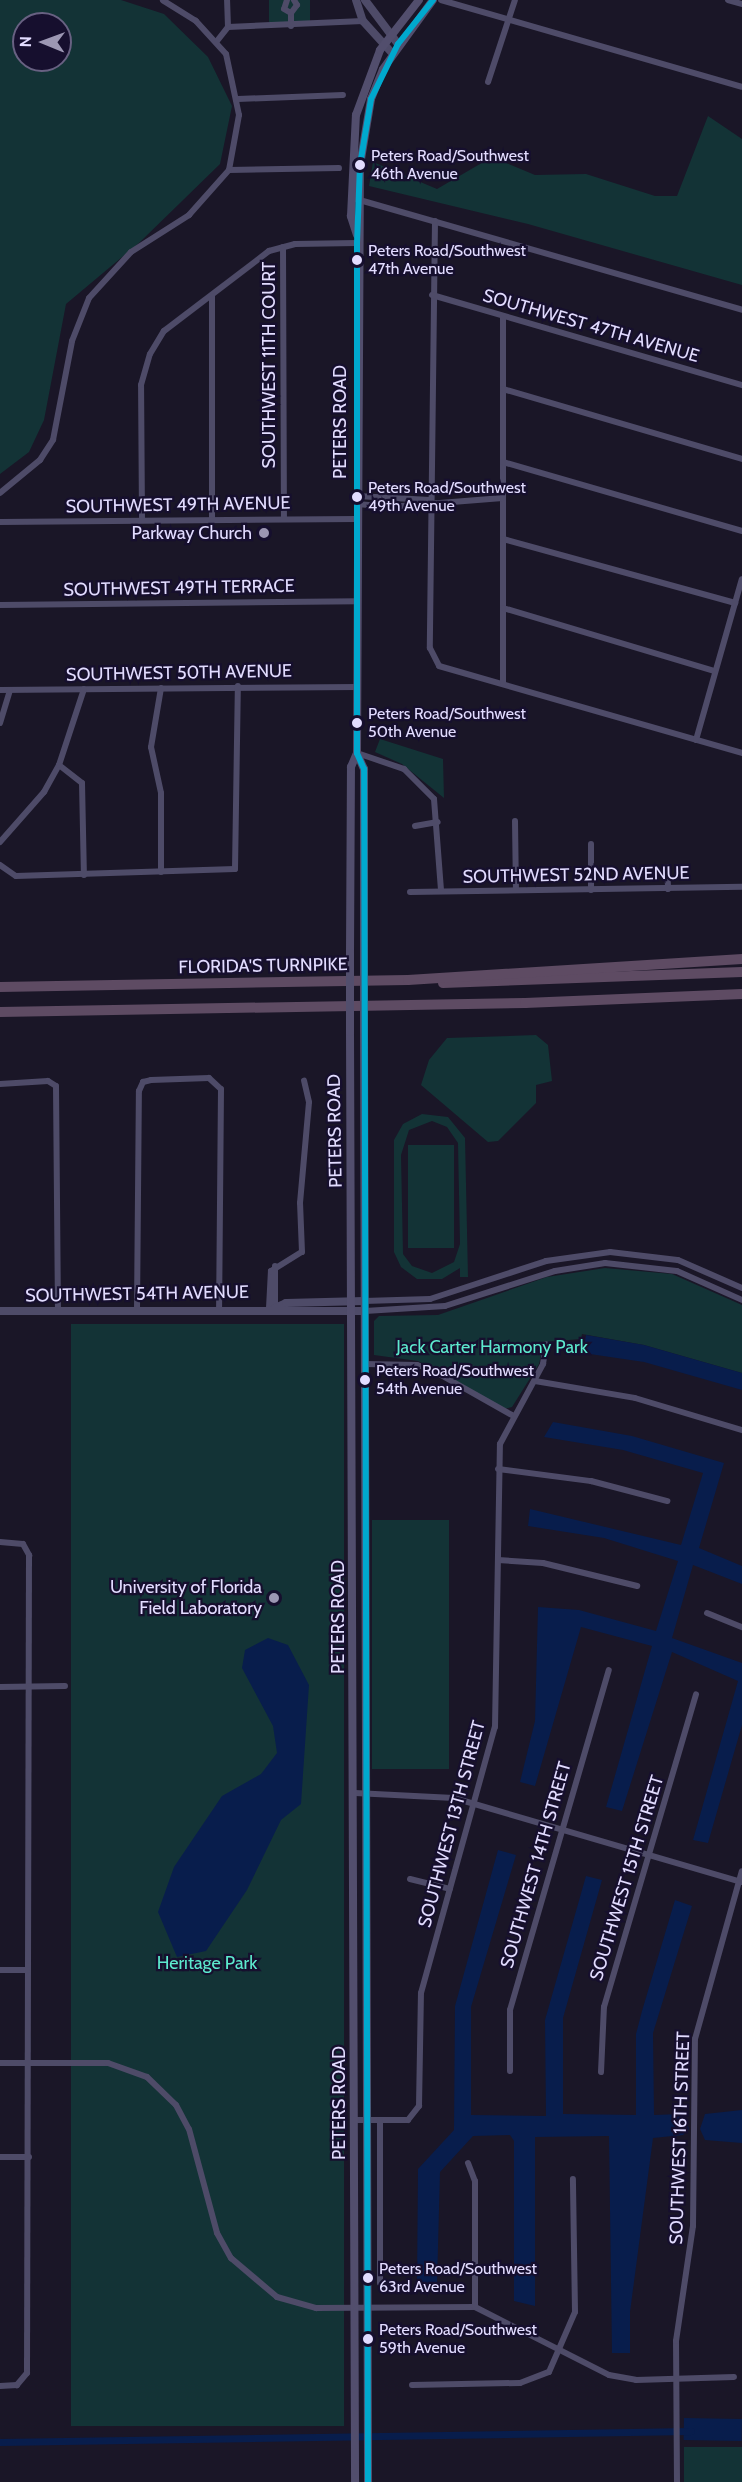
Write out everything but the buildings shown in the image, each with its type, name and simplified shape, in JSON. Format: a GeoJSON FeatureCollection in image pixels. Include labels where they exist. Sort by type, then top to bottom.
{"type":"FeatureCollection","features":[{"type":"Feature","properties":{"kind":"highway","name":"FLORIDA'S TURNPIKE"},"geometry":{"type":"LineString","coordinates":[[0,987],[408,980],[742,958]]}},
{"type":"Feature","properties":{"kind":"highway"},"geometry":{"type":"LineString","coordinates":[[408,980],[470,986],[742,972]]}},
{"type":"Feature","properties":{"kind":"highway"},"geometry":{"type":"LineString","coordinates":[[0,1011],[525,1003],[742,994]]}},
{"type":"Feature","properties":{"kind":"main road","name":"PETERS ROAD"},"geometry":{"type":"LineString","coordinates":[[357,239],[351,198],[356,116],[383,45],[418,0]]}},
{"type":"Feature","properties":{"kind":"main road","name":"PETERS ROAD"},"geometry":{"type":"LineString","coordinates":[[354,2482],[355,1792],[350,953],[351,767],[357,753],[358,687],[357,239],[365,123],[392,52],[433,0]]}},
{"type":"Feature","properties":{"kind":"main road","name":"PETERS ROAD"},"geometry":{"type":"LineString","coordinates":[[357,753],[364,769],[368,2482]]}},
{"type":"Feature","properties":{"kind":"street"},"geometry":{"type":"LineString","coordinates":[[0,493],[40,460],[53,440],[72,341],[89,298],[131,252],[189,215],[229,170],[238,99],[217,41],[163,0]]}},
{"type":"Feature","properties":{"kind":"street"},"geometry":{"type":"LineString","coordinates":[[217,41],[228,27],[227,0]]}},
{"type":"Feature","properties":{"kind":"street"},"geometry":{"type":"LineString","coordinates":[[287,0],[284,9],[291,13]]}},
{"type":"Feature","properties":{"kind":"street"},"geometry":{"type":"LineString","coordinates":[[291,13],[297,8],[294,0]]}},
{"type":"Feature","properties":{"kind":"street"},"geometry":{"type":"LineString","coordinates":[[356,0],[363,21],[392,52]]}},
{"type":"Feature","properties":{"kind":"street"},"geometry":{"type":"LineString","coordinates":[[364,0],[389,36],[398,44]]}},
{"type":"Feature","properties":{"kind":"street"},"geometry":{"type":"LineString","coordinates":[[441,0],[742,87]]}},
{"type":"Feature","properties":{"kind":"street"},"geometry":{"type":"LineString","coordinates":[[488,82],[515,0]]}},
{"type":"Feature","properties":{"kind":"street"},"geometry":{"type":"LineString","coordinates":[[728,0],[742,4]]}},
{"type":"Feature","properties":{"kind":"street"},"geometry":{"type":"LineString","coordinates":[[291,13],[291,26]]}},
{"type":"Feature","properties":{"kind":"street"},"geometry":{"type":"LineString","coordinates":[[228,27],[363,21]]}},
{"type":"Feature","properties":{"kind":"street"},"geometry":{"type":"LineString","coordinates":[[238,99],[343,95]]}},
{"type":"Feature","properties":{"kind":"street"},"geometry":{"type":"LineString","coordinates":[[229,170],[339,168]]}},
{"type":"Feature","properties":{"kind":"street"},"geometry":{"type":"LineString","coordinates":[[351,198],[742,310]]}},
{"type":"Feature","properties":{"kind":"street"},"geometry":{"type":"LineString","coordinates":[[435,221],[432,295],[430,648],[439,666],[742,753]]}},
{"type":"Feature","properties":{"kind":"street"},"geometry":{"type":"LineString","coordinates":[[142,520],[141,385],[150,354],[184,311],[212,296],[269,251],[283,247],[357,239]]}},
{"type":"Feature","properties":{"kind":"street","name":"SOUTHWEST 11TH COURT"},"geometry":{"type":"LineString","coordinates":[[283,247],[284,519]]}},
{"type":"Feature","properties":{"kind":"street","name":"SOUTHWEST 47TH AVENUE"},"geometry":{"type":"LineString","coordinates":[[432,295],[742,385]]}},
{"type":"Feature","properties":{"kind":"street"},"geometry":{"type":"LineString","coordinates":[[212,296],[212,520]]}},
{"type":"Feature","properties":{"kind":"street"},"geometry":{"type":"LineString","coordinates":[[503,316],[503,683]]}},
{"type":"Feature","properties":{"kind":"street"},"geometry":{"type":"LineString","coordinates":[[503,389],[742,459]]}},
{"type":"Feature","properties":{"kind":"street"},"geometry":{"type":"LineString","coordinates":[[503,462],[742,531]]}},
{"type":"Feature","properties":{"kind":"street"},"geometry":{"type":"LineString","coordinates":[[357,500],[503,498]]}},
{"type":"Feature","properties":{"kind":"street"},"geometry":{"type":"LineString","coordinates":[[357,500],[389,507],[430,500]]}},
{"type":"Feature","properties":{"kind":"street","name":"SOUTHWEST 49TH AVENUE"},"geometry":{"type":"LineString","coordinates":[[0,522],[357,519]]}},
{"type":"Feature","properties":{"kind":"street"},"geometry":{"type":"LineString","coordinates":[[503,539],[735,603]]}},
{"type":"Feature","properties":{"kind":"street"},"geometry":{"type":"LineString","coordinates":[[696,740],[742,579]]}},
{"type":"Feature","properties":{"kind":"street","name":"SOUTHWEST 49TH TERRACE"},"geometry":{"type":"LineString","coordinates":[[0,605],[358,601]]}},
{"type":"Feature","properties":{"kind":"street"},"geometry":{"type":"LineString","coordinates":[[503,608],[716,671]]}},
{"type":"Feature","properties":{"kind":"street"},"geometry":{"type":"LineString","coordinates":[[0,865],[16,876],[235,870],[238,686]]}},
{"type":"Feature","properties":{"kind":"street","name":"SOUTHWEST 50TH AVENUE"},"geometry":{"type":"LineString","coordinates":[[0,690],[238,686],[358,687]]}},
{"type":"Feature","properties":{"kind":"street"},"geometry":{"type":"LineString","coordinates":[[161,688],[151,747],[161,793],[161,873]]}},
{"type":"Feature","properties":{"kind":"street"},"geometry":{"type":"LineString","coordinates":[[0,842],[44,792],[59,765],[84,689]]}},
{"type":"Feature","properties":{"kind":"street"},"geometry":{"type":"LineString","coordinates":[[0,723],[10,690]]}},
{"type":"Feature","properties":{"kind":"street"},"geometry":{"type":"LineString","coordinates":[[357,753],[404,769],[427,791],[438,822],[441,891]]}},
{"type":"Feature","properties":{"kind":"street"},"geometry":{"type":"LineString","coordinates":[[59,765],[82,783],[84,875]]}},
{"type":"Feature","properties":{"kind":"street"},"geometry":{"type":"LineString","coordinates":[[515,821],[516,890]]}},
{"type":"Feature","properties":{"kind":"street"},"geometry":{"type":"LineString","coordinates":[[415,826],[438,822]]}},
{"type":"Feature","properties":{"kind":"street"},"geometry":{"type":"LineString","coordinates":[[591,844],[591,890]]}},
{"type":"Feature","properties":{"kind":"street"},"geometry":{"type":"LineString","coordinates":[[667,867],[668,889]]}},
{"type":"Feature","properties":{"kind":"street","name":"SOUTHWEST 52ND AVENUE"},"geometry":{"type":"LineString","coordinates":[[410,892],[742,887]]}},
{"type":"Feature","properties":{"kind":"street"},"geometry":{"type":"LineString","coordinates":[[137,1309],[143,1082],[209,1078],[217,1082],[219,1309]]}},
{"type":"Feature","properties":{"kind":"street"},"geometry":{"type":"LineString","coordinates":[[0,1084],[48,1081],[56,1086],[58,1310]]}},
{"type":"Feature","properties":{"kind":"street"},"geometry":{"type":"LineString","coordinates":[[272,1308],[275,1266],[302,1252],[300,1203],[309,1102],[304,1081]]}},
{"type":"Feature","properties":{"kind":"street","name":"SOUTHWEST 54TH AVENUE"},"geometry":{"type":"LineString","coordinates":[[272,1308],[286,1303],[443,1296],[546,1262],[605,1252],[678,1260],[742,1288]]}},
{"type":"Feature","properties":{"kind":"street","name":"SOUTHWEST 54TH AVENUE"},"geometry":{"type":"LineString","coordinates":[[0,1311],[272,1308],[364,1311],[445,1306],[548,1273],[605,1263],[677,1271],[742,1300]]}},
{"type":"Feature","properties":{"kind":"street","name":"SOUTHWEST 13TH STREET"},"geometry":{"type":"LineString","coordinates":[[355,2120],[408,2120],[417,2114],[422,1993],[475,1804],[497,1710],[500,1443],[512,1415],[535,1381],[546,1344]]}},
{"type":"Feature","properties":{"kind":"street"},"geometry":{"type":"LineString","coordinates":[[365,1364],[432,1370],[512,1415]]}},
{"type":"Feature","properties":{"kind":"street"},"geometry":{"type":"LineString","coordinates":[[535,1381],[635,1398],[742,1430]]}},
{"type":"Feature","properties":{"kind":"street"},"geometry":{"type":"LineString","coordinates":[[498,1469],[591,1481],[667,1501]]}},
{"type":"Feature","properties":{"kind":"street"},"geometry":{"type":"LineString","coordinates":[[0,1542],[22,1544],[29,1555],[28,2157],[24,2382],[0,2386]]}},
{"type":"Feature","properties":{"kind":"street"},"geometry":{"type":"LineString","coordinates":[[498,1560],[543,1563],[637,1586]]}},
{"type":"Feature","properties":{"kind":"street"},"geometry":{"type":"LineString","coordinates":[[707,1613],[742,1627]]}},
{"type":"Feature","properties":{"kind":"street","name":"SOUTHWEST 14TH STREET"},"geometry":{"type":"LineString","coordinates":[[510,2071],[510,2010],[561,1828],[609,1670]]}},
{"type":"Feature","properties":{"kind":"street"},"geometry":{"type":"LineString","coordinates":[[0,1687],[65,1686]]}},
{"type":"Feature","properties":{"kind":"street","name":"SOUTHWEST 15TH STREET"},"geometry":{"type":"LineString","coordinates":[[601,2072],[604,2007],[696,1694]]}},
{"type":"Feature","properties":{"kind":"street"},"geometry":{"type":"LineString","coordinates":[[355,1792],[424,1793],[475,1804],[650,1853],[741,1882]]}},
{"type":"Feature","properties":{"kind":"street","name":"SOUTHWEST 16TH STREET"},"geometry":{"type":"LineString","coordinates":[[677,2482],[675,2380],[680,2306],[693,2226],[695,2039],[741,1882],[742,1871]]}},
{"type":"Feature","properties":{"kind":"street"},"geometry":{"type":"LineString","coordinates":[[410,1879],[450,1889]]}},
{"type":"Feature","properties":{"kind":"street"},"geometry":{"type":"LineString","coordinates":[[0,1970],[27,1970]]}},
{"type":"Feature","properties":{"kind":"street"},"geometry":{"type":"LineString","coordinates":[[0,2063],[108,2063],[147,2077],[176,2105],[189,2129],[217,2233],[231,2258],[277,2296],[316,2308],[475,2307],[609,2375],[675,2380],[734,2378]]}},
{"type":"Feature","properties":{"kind":"street"},"geometry":{"type":"LineString","coordinates":[[380,2121],[380,2283]]}},
{"type":"Feature","properties":{"kind":"street"},"geometry":{"type":"LineString","coordinates":[[0,2157],[28,2157]]}},
{"type":"Feature","properties":{"kind":"street"},"geometry":{"type":"LineString","coordinates":[[468,2163],[475,2181],[475,2307]]}},
{"type":"Feature","properties":{"kind":"street"},"geometry":{"type":"LineString","coordinates":[[412,2385],[536,2380],[549,2372],[575,2312],[573,2179]]}},
{"type":"Feature","properties":{"kind":"green space"},"geometry":{"type":"Polygon","coordinates":[[[0,0],[121,0],[164,14],[208,57],[232,106],[220,164],[140,242],[66,304],[44,420],[29,452],[0,474],[0,0]]]}},
{"type":"Feature","properties":{"kind":"green space"},"geometry":{"type":"Polygon","coordinates":[[[269,0],[310,0],[310,22],[269,22],[269,0]]]}},
{"type":"Feature","properties":{"kind":"green space"},"geometry":{"type":"Polygon","coordinates":[[[708,116],[742,139],[742,285],[528,224],[369,186],[373,162],[437,189],[492,157],[535,175],[586,174],[655,196],[677,196],[708,116]]]}},
{"type":"Feature","properties":{"kind":"green space"},"geometry":{"type":"Polygon","coordinates":[[[380,739],[443,759],[444,798],[402,764],[375,752],[380,739]]]}},
{"type":"Feature","properties":{"kind":"green space"},"geometry":{"type":"Polygon","coordinates":[[[536,1035],[548,1045],[552,1081],[536,1085],[536,1103],[498,1141],[488,1142],[421,1085],[429,1060],[447,1038],[536,1035]]]}},
{"type":"Feature","properties":{"kind":"green space"},"geometry":{"type":"Polygon","coordinates":[[[422,1114],[448,1117],[465,1138],[468,1277],[460,1277],[460,1268],[442,1279],[417,1279],[401,1267],[394,1252],[394,1140],[403,1124],[422,1114]],[[432,1121],[409,1130],[401,1155],[403,1254],[412,1266],[432,1273],[454,1262],[460,1244],[458,1143],[447,1127],[432,1121]]]}},
{"type":"Feature","properties":{"kind":"green space"},"geometry":{"type":"Polygon","coordinates":[[[408,1145],[454,1145],[454,1248],[408,1248],[408,1145]]]}},
{"type":"Feature","properties":{"kind":"green space","name":"Jack Carter Harmony Park"},"geometry":{"type":"Polygon","coordinates":[[[605,1268],[672,1274],[742,1305],[742,1373],[644,1345],[582,1334],[581,1339],[544,1342],[539,1364],[512,1407],[504,1409],[418,1361],[374,1355],[374,1321],[379,1316],[438,1315],[547,1277],[605,1268]]]}},
{"type":"Feature","properties":{"kind":"green space","name":"Heritage Park"},"geometry":{"type":"Polygon","coordinates":[[[71,1324],[344,1324],[344,2426],[71,2426],[71,1324]]]}},
{"type":"Feature","properties":{"kind":"green space"},"geometry":{"type":"Polygon","coordinates":[[[372,1520],[449,1520],[449,1769],[372,1769],[372,1520]]]}},
{"type":"Feature","properties":{"kind":"green space"},"geometry":{"type":"Polygon","coordinates":[[[684,2447],[742,2447],[742,2482],[684,2482],[684,2447]]]}},
{"type":"Feature","properties":{"kind":"water"},"geometry":{"type":"Polygon","coordinates":[[[586,1335],[644,1345],[742,1373],[742,1390],[644,1362],[583,1353],[586,1335]]]}},
{"type":"Feature","properties":{"kind":"water"},"geometry":{"type":"Polygon","coordinates":[[[553,1422],[632,1436],[724,1463],[699,1548],[742,1566],[742,1584],[693,1565],[672,1638],[742,1663],[742,1725],[708,1843],[693,1840],[738,1681],[672,1652],[622,1811],[606,1807],[652,1646],[581,1627],[535,1786],[520,1782],[535,1721],[538,1607],[579,1610],[656,1631],[678,1561],[604,1538],[528,1526],[530,1509],[681,1545],[703,1473],[623,1450],[544,1437],[553,1422]]]}},
{"type":"Feature","properties":{"kind":"water"},"geometry":{"type":"Polygon","coordinates":[[[268,1638],[288,1645],[309,1685],[301,1804],[281,1820],[247,1890],[206,1951],[177,1957],[158,1912],[174,1867],[222,1796],[261,1774],[277,1753],[273,1726],[242,1668],[245,1650],[268,1638]]]}},
{"type":"Feature","properties":{"kind":"water"},"geometry":{"type":"Polygon","coordinates":[[[498,1850],[516,1855],[471,2007],[471,2115],[546,2116],[545,2020],[586,1876],[602,1880],[563,2018],[563,2114],[636,2115],[636,2034],[642,2011],[675,1900],[692,1906],[653,2033],[654,2115],[683,2114],[689,2129],[683,2135],[653,2138],[630,2312],[630,2353],[612,2353],[609,2136],[535,2137],[535,2306],[514,2301],[514,2141],[510,2135],[473,2136],[440,2172],[437,2284],[417,2284],[418,2169],[454,2130],[455,2006],[498,1850]]]}},
{"type":"Feature","properties":{"kind":"water"},"geometry":{"type":"Polygon","coordinates":[[[742,2110],[742,2143],[705,2140],[700,2129],[705,2114],[742,2110]]]}},
{"type":"Feature","properties":{"kind":"water"},"geometry":{"type":"Polygon","coordinates":[[[684,2418],[742,2419],[742,2441],[684,2440],[684,2418]]]}},
{"type":"Feature","properties":{"kind":"waterway"},"geometry":{"type":"LineString","coordinates":[[0,2442],[691,2431]]}},
{"type":"Feature","properties":{"kind":"transit line"},"geometry":{"type":"LineString","coordinates":[[368,2482],[364,769],[357,753],[357,243],[360,165],[371,99],[398,44],[433,0]]}},
{"type":"Feature","properties":{"kind":"place","name":"Peters Road/Southwest 46th Avenue"},"geometry":{"type":"Point","coordinates":[360,165]}},
{"type":"Feature","properties":{"kind":"place","name":"Peters Road/Southwest 47th Avenue"},"geometry":{"type":"Point","coordinates":[357,260]}},
{"type":"Feature","properties":{"kind":"place","name":"Peters Road/Southwest 49th Avenue"},"geometry":{"type":"Point","coordinates":[357,497]}},
{"type":"Feature","properties":{"kind":"place","name":"Parkway Church"},"geometry":{"type":"Point","coordinates":[264,533]}},
{"type":"Feature","properties":{"kind":"place","name":"Peters Road/Southwest 50th Avenue"},"geometry":{"type":"Point","coordinates":[357,723]}},
{"type":"Feature","properties":{"kind":"place","name":"Peters Road/Southwest 54th Avenue"},"geometry":{"type":"Point","coordinates":[365,1380]}},
{"type":"Feature","properties":{"kind":"place","name":"University of Florida Field Laboratory"},"geometry":{"type":"Point","coordinates":[274,1598]}},
{"type":"Feature","properties":{"kind":"place","name":"Peters Road/Southwest 63rd Avenue"},"geometry":{"type":"Point","coordinates":[368,2278]}},
{"type":"Feature","properties":{"kind":"place","name":"Peters Road/Southwest 59th Avenue"},"geometry":{"type":"Point","coordinates":[368,2339]}}]}
